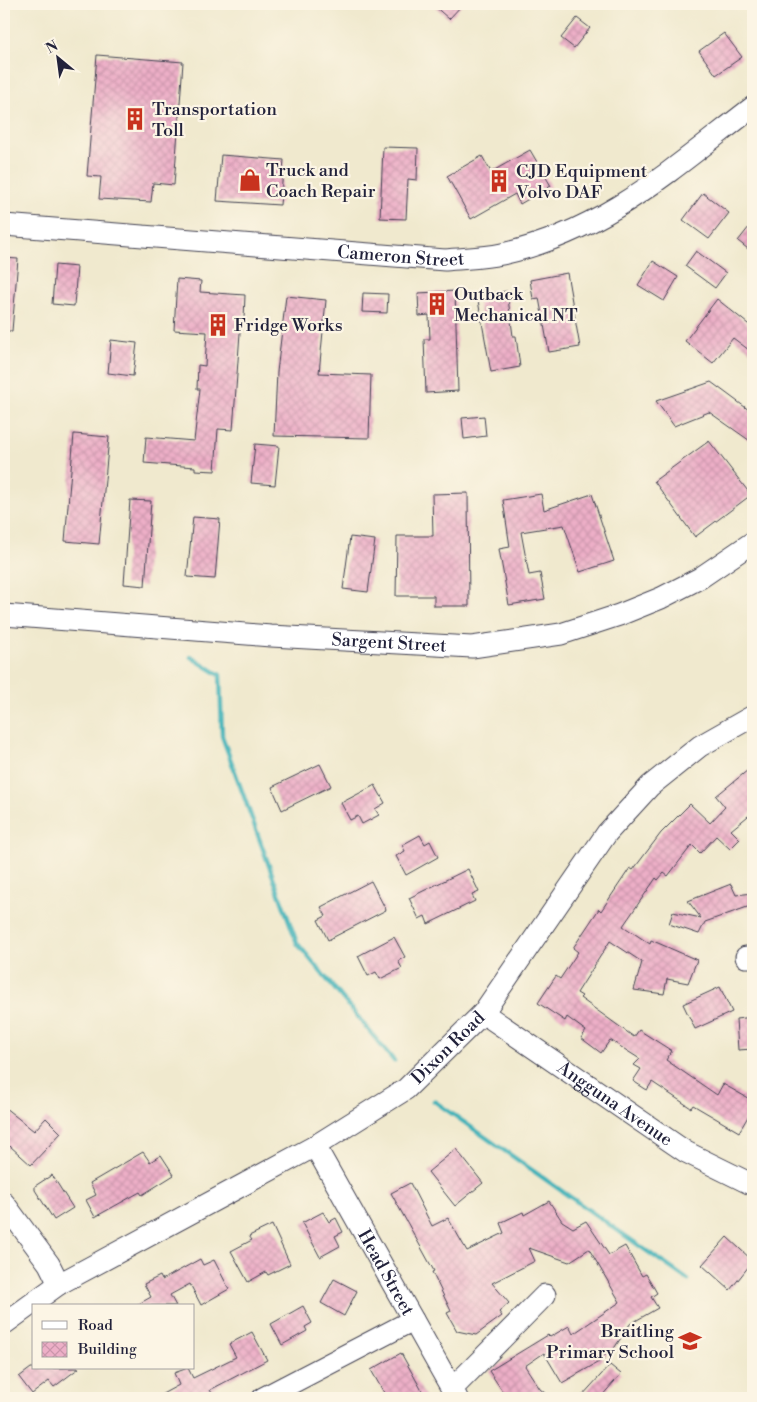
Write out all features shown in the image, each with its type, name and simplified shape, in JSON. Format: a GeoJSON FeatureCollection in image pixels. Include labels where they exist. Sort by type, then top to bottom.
{"type":"FeatureCollection","features":[{"type":"Feature","properties":{"kind":"street","name":"Cameron Street"},"geometry":{"type":"LineString","coordinates":[[4,225],[445,260],[501,254],[548,241],[591,224],[625,204],[753,107]]}},
{"type":"Feature","properties":{"kind":"street","name":"Sargent Street"},"geometry":{"type":"LineString","coordinates":[[4,615],[272,636],[472,647],[561,634],[619,615],[661,598],[700,578],[753,542]]}},
{"type":"Feature","properties":{"kind":"street","name":"Dixon Road"},"geometry":{"type":"LineString","coordinates":[[4,1324],[59,1284],[315,1146],[406,1089],[483,1013],[607,832],[650,786],[664,774],[700,746],[753,716]]}},
{"type":"Feature","properties":{"kind":"street","name":"Angguna Avenue"},"geometry":{"type":"LineString","coordinates":[[483,1013],[686,1152],[753,1185]]}},
{"type":"Feature","properties":{"kind":"street","name":"Head Street"},"geometry":{"type":"LineString","coordinates":[[315,1146],[455,1394]]}},
{"type":"Feature","properties":{"kind":"street"},"geometry":{"type":"LineString","coordinates":[[4,1203],[49,1264],[59,1284]]}},
{"type":"Feature","properties":{"kind":"street"},"geometry":{"type":"LineString","coordinates":[[455,1394],[545,1295]]}},
{"type":"Feature","properties":{"kind":"street"},"geometry":{"type":"LineString","coordinates":[[264,1398],[413,1320]]}},
{"type":"Feature","properties":{"kind":"building"},"geometry":{"type":"Polygon","coordinates":[[[432,4],[463,4],[449,19],[432,4]]]}},
{"type":"Feature","properties":{"kind":"building"},"geometry":{"type":"Polygon","coordinates":[[[577,18],[590,28],[574,48],[561,38],[577,18]]]}},
{"type":"Feature","properties":{"kind":"building"},"geometry":{"type":"Polygon","coordinates":[[[724,33],[742,57],[716,75],[699,51],[724,33]]]}},
{"type":"Feature","properties":{"kind":"building","name":"Transportation Toll"},"geometry":{"type":"Polygon","coordinates":[[[97,55],[183,62],[174,185],[153,183],[151,202],[99,199],[101,177],[87,176],[97,55]]]}},
{"type":"Feature","properties":{"kind":"building"},"geometry":{"type":"Polygon","coordinates":[[[383,147],[418,148],[417,180],[408,179],[406,219],[380,218],[383,147]]]}},
{"type":"Feature","properties":{"kind":"building","name":"CJD Equipment Volvo DAF"},"geometry":{"type":"Polygon","coordinates":[[[530,150],[551,186],[520,204],[515,194],[471,219],[447,176],[482,156],[491,172],[530,150]]]}},
{"type":"Feature","properties":{"kind":"building","name":"Truck and Coach Repair"},"geometry":{"type":"Polygon","coordinates":[[[221,155],[284,160],[280,205],[217,201],[221,155]]]}},
{"type":"Feature","properties":{"kind":"building"},"geometry":{"type":"Polygon","coordinates":[[[703,193],[729,213],[709,239],[683,220],[703,193]]]}},
{"type":"Feature","properties":{"kind":"building"},"geometry":{"type":"Polygon","coordinates":[[[753,222],[753,253],[738,241],[753,222]]]}},
{"type":"Feature","properties":{"kind":"building"},"geometry":{"type":"Polygon","coordinates":[[[696,251],[726,273],[715,288],[685,266],[696,251]]]}},
{"type":"Feature","properties":{"kind":"building"},"geometry":{"type":"Polygon","coordinates":[[[4,258],[18,259],[12,331],[4,331],[4,258]]]}},
{"type":"Feature","properties":{"kind":"building"},"geometry":{"type":"Polygon","coordinates":[[[653,261],[678,277],[664,301],[638,285],[653,261]]]}},
{"type":"Feature","properties":{"kind":"building"},"geometry":{"type":"Polygon","coordinates":[[[55,265],[77,267],[74,306],[52,304],[55,265]]]}},
{"type":"Feature","properties":{"kind":"building"},"geometry":{"type":"Polygon","coordinates":[[[567,273],[580,347],[549,352],[539,298],[533,299],[530,280],[567,273]]]}},
{"type":"Feature","properties":{"kind":"building"},"geometry":{"type":"Polygon","coordinates":[[[177,279],[201,281],[200,292],[245,295],[244,319],[241,319],[233,430],[218,429],[215,471],[195,470],[195,467],[144,463],[146,437],[194,441],[200,389],[197,389],[198,365],[205,366],[207,332],[174,330],[177,279]]]}},
{"type":"Feature","properties":{"kind":"building"},"geometry":{"type":"Polygon","coordinates":[[[455,291],[458,391],[426,393],[424,339],[430,339],[429,315],[419,316],[418,293],[455,291]]]}},
{"type":"Feature","properties":{"kind":"building"},"geometry":{"type":"Polygon","coordinates":[[[507,291],[513,336],[516,336],[520,367],[491,372],[477,295],[507,291]]]}},
{"type":"Feature","properties":{"kind":"building"},"geometry":{"type":"Polygon","coordinates":[[[363,293],[388,294],[387,313],[362,312],[363,293]]]}},
{"type":"Feature","properties":{"kind":"building"},"geometry":{"type":"Polygon","coordinates":[[[286,296],[326,300],[319,373],[371,375],[369,438],[274,436],[277,372],[286,296]]]}},
{"type":"Feature","properties":{"kind":"building"},"geometry":{"type":"Polygon","coordinates":[[[717,299],[753,328],[753,353],[733,338],[713,363],[685,341],[717,299]]]}},
{"type":"Feature","properties":{"kind":"building"},"geometry":{"type":"Polygon","coordinates":[[[111,340],[137,343],[133,376],[108,373],[111,340]]]}},
{"type":"Feature","properties":{"kind":"building"},"geometry":{"type":"Polygon","coordinates":[[[711,382],[753,413],[753,443],[709,412],[674,426],[656,401],[711,382]]]}},
{"type":"Feature","properties":{"kind":"building"},"geometry":{"type":"Polygon","coordinates":[[[484,416],[486,436],[464,439],[462,418],[484,416]]]}},
{"type":"Feature","properties":{"kind":"building"},"geometry":{"type":"Polygon","coordinates":[[[74,434],[109,437],[99,544],[65,541],[74,434]]]}},
{"type":"Feature","properties":{"kind":"building"},"geometry":{"type":"Polygon","coordinates":[[[709,441],[751,495],[695,537],[654,481],[709,441]]]}},
{"type":"Feature","properties":{"kind":"building"},"geometry":{"type":"Polygon","coordinates":[[[255,444],[279,446],[275,485],[251,483],[255,444]]]}},
{"type":"Feature","properties":{"kind":"building"},"geometry":{"type":"Polygon","coordinates":[[[468,493],[469,606],[434,606],[434,596],[396,596],[397,536],[433,536],[432,494],[468,493]]]}},
{"type":"Feature","properties":{"kind":"building"},"geometry":{"type":"Polygon","coordinates":[[[541,494],[544,510],[592,494],[614,561],[580,572],[564,525],[521,532],[529,575],[540,573],[545,599],[509,605],[499,549],[510,547],[503,500],[541,494]]]}},
{"type":"Feature","properties":{"kind":"building"},"geometry":{"type":"Polygon","coordinates":[[[130,500],[151,501],[145,586],[124,584],[130,500]]]}},
{"type":"Feature","properties":{"kind":"building"},"geometry":{"type":"Polygon","coordinates":[[[193,517],[220,519],[215,579],[187,577],[193,517]]]}},
{"type":"Feature","properties":{"kind":"building"},"geometry":{"type":"Polygon","coordinates":[[[350,537],[375,540],[368,592],[343,589],[350,537]]]}},
{"type":"Feature","properties":{"kind":"building"},"geometry":{"type":"Polygon","coordinates":[[[320,764],[331,786],[282,810],[272,787],[320,764]]]}},
{"type":"Feature","properties":{"kind":"building"},"geometry":{"type":"Polygon","coordinates":[[[748,770],[753,777],[753,812],[731,830],[740,839],[730,849],[716,836],[700,853],[692,845],[668,876],[664,873],[658,880],[656,878],[623,926],[650,944],[651,940],[697,960],[688,983],[667,979],[664,994],[634,990],[642,962],[610,941],[577,993],[582,996],[580,998],[634,1037],[639,1030],[672,1051],[666,1060],[717,1095],[723,1084],[753,1101],[753,1108],[739,1132],[693,1105],[691,1108],[652,1082],[647,1090],[633,1081],[641,1069],[634,1065],[640,1059],[610,1040],[601,1053],[581,1038],[586,1031],[567,1017],[565,1021],[538,1003],[556,976],[560,979],[578,952],[573,948],[599,909],[601,911],[630,868],[633,870],[661,833],[690,804],[710,823],[725,807],[716,796],[748,770]]]}},
{"type":"Feature","properties":{"kind":"building"},"geometry":{"type":"Polygon","coordinates":[[[375,785],[385,803],[375,809],[379,815],[362,824],[358,816],[350,820],[341,803],[375,785]]]}},
{"type":"Feature","properties":{"kind":"building"},"geometry":{"type":"Polygon","coordinates":[[[420,835],[425,844],[430,841],[438,857],[406,875],[396,856],[405,851],[402,845],[420,835]]]}},
{"type":"Feature","properties":{"kind":"building"},"geometry":{"type":"Polygon","coordinates":[[[468,869],[479,892],[472,895],[475,901],[428,924],[425,916],[419,919],[409,898],[468,869]]]}},
{"type":"Feature","properties":{"kind":"building"},"geometry":{"type":"Polygon","coordinates":[[[371,881],[386,910],[328,940],[318,920],[326,916],[321,907],[371,881]]]}},
{"type":"Feature","properties":{"kind":"building"},"geometry":{"type":"Polygon","coordinates":[[[731,884],[736,895],[753,893],[753,905],[705,922],[699,934],[669,924],[673,912],[701,918],[688,901],[731,884]]]}},
{"type":"Feature","properties":{"kind":"building"},"geometry":{"type":"Polygon","coordinates":[[[394,937],[405,957],[398,961],[402,968],[380,979],[376,972],[368,976],[358,956],[394,937]]]}},
{"type":"Feature","properties":{"kind":"building"},"geometry":{"type":"Polygon","coordinates":[[[720,987],[732,1012],[695,1029],[683,1004],[720,987]]]}},
{"type":"Feature","properties":{"kind":"building"},"geometry":{"type":"Polygon","coordinates":[[[753,1017],[753,1049],[738,1050],[736,1019],[753,1017]]]}},
{"type":"Feature","properties":{"kind":"building"},"geometry":{"type":"Polygon","coordinates":[[[4,1107],[34,1131],[46,1118],[61,1133],[31,1165],[10,1146],[4,1154],[4,1107]]]}},
{"type":"Feature","properties":{"kind":"building"},"geometry":{"type":"Polygon","coordinates":[[[456,1149],[483,1183],[455,1206],[428,1172],[456,1149]]]}},
{"type":"Feature","properties":{"kind":"building"},"geometry":{"type":"Polygon","coordinates":[[[143,1152],[150,1162],[161,1155],[174,1175],[142,1195],[140,1192],[95,1217],[86,1200],[96,1195],[90,1183],[143,1152]]]}},
{"type":"Feature","properties":{"kind":"building"},"geometry":{"type":"Polygon","coordinates":[[[52,1175],[73,1208],[54,1220],[35,1190],[35,1186],[52,1175]]]}},
{"type":"Feature","properties":{"kind":"building"},"geometry":{"type":"Polygon","coordinates":[[[410,1183],[432,1226],[448,1218],[467,1251],[504,1233],[500,1223],[523,1212],[524,1215],[549,1201],[562,1221],[573,1228],[586,1221],[609,1255],[625,1246],[642,1276],[646,1274],[657,1293],[651,1297],[658,1308],[630,1324],[613,1350],[602,1357],[604,1359],[562,1383],[544,1353],[525,1366],[540,1389],[551,1398],[507,1398],[489,1371],[548,1335],[550,1337],[569,1326],[573,1334],[620,1302],[589,1249],[569,1262],[529,1248],[535,1261],[492,1283],[509,1303],[499,1312],[502,1316],[476,1335],[457,1331],[447,1313],[451,1311],[432,1272],[434,1271],[391,1193],[410,1183]]]}},
{"type":"Feature","properties":{"kind":"building"},"geometry":{"type":"Polygon","coordinates":[[[323,1212],[329,1222],[336,1218],[343,1232],[335,1236],[340,1246],[320,1257],[302,1223],[323,1212]]]}},
{"type":"Feature","properties":{"kind":"building"},"geometry":{"type":"Polygon","coordinates":[[[272,1225],[290,1264],[268,1275],[266,1272],[248,1282],[231,1251],[252,1240],[249,1236],[272,1225]]]}},
{"type":"Feature","properties":{"kind":"building"},"geometry":{"type":"Polygon","coordinates":[[[727,1237],[753,1261],[730,1290],[702,1265],[727,1237]]]}},
{"type":"Feature","properties":{"kind":"building"},"geometry":{"type":"Polygon","coordinates":[[[200,1259],[203,1265],[214,1260],[229,1289],[201,1305],[190,1284],[170,1295],[175,1304],[139,1304],[151,1297],[144,1284],[160,1276],[162,1280],[200,1259]]]}},
{"type":"Feature","properties":{"kind":"building"},"geometry":{"type":"Polygon","coordinates":[[[334,1279],[357,1291],[344,1316],[321,1303],[334,1279]]]}},
{"type":"Feature","properties":{"kind":"building"},"geometry":{"type":"Polygon","coordinates":[[[303,1306],[312,1323],[305,1327],[307,1331],[282,1345],[271,1324],[303,1306]]]}},
{"type":"Feature","properties":{"kind":"building"},"geometry":{"type":"Polygon","coordinates":[[[252,1332],[267,1360],[210,1390],[215,1398],[155,1398],[179,1385],[174,1373],[189,1370],[193,1378],[236,1357],[229,1344],[252,1332]]]}},
{"type":"Feature","properties":{"kind":"building"},"geometry":{"type":"Polygon","coordinates":[[[401,1353],[426,1398],[387,1398],[371,1370],[401,1353]]]}},
{"type":"Feature","properties":{"kind":"building"},"geometry":{"type":"Polygon","coordinates":[[[610,1365],[621,1374],[600,1398],[580,1398],[610,1365]]]}},
{"type":"Feature","properties":{"kind":"building"},"geometry":{"type":"Polygon","coordinates":[[[31,1368],[32,1370],[76,1370],[54,1387],[49,1381],[32,1394],[19,1377],[31,1368]]]}},
{"type":"Feature","properties":{"kind":"waterway"},"geometry":{"type":"LineString","coordinates":[[191,657],[220,675],[222,736],[297,943],[394,1061]]}},
{"type":"Feature","properties":{"kind":"waterway"},"geometry":{"type":"LineString","coordinates":[[434,1101],[688,1280]]}},
{"type":"Feature","properties":{"kind":"place","name":"Transportation Toll"},"geometry":{"type":"Point","coordinates":[135,119]}},
{"type":"Feature","properties":{"kind":"place","name":"Truck and Coach Repair"},"geometry":{"type":"Point","coordinates":[250,180]}},
{"type":"Feature","properties":{"kind":"place","name":"CJD Equipment Volvo DAF"},"geometry":{"type":"Point","coordinates":[499,181]}},
{"type":"Feature","properties":{"kind":"place","name":"Outback Mechanical NT"},"geometry":{"type":"Point","coordinates":[437,304]}},
{"type":"Feature","properties":{"kind":"place","name":"Fridge Works"},"geometry":{"type":"Point","coordinates":[218,325]}},
{"type":"Feature","properties":{"kind":"place","name":"Braitling Primary School"},"geometry":{"type":"Point","coordinates":[690,1341]}}]}
